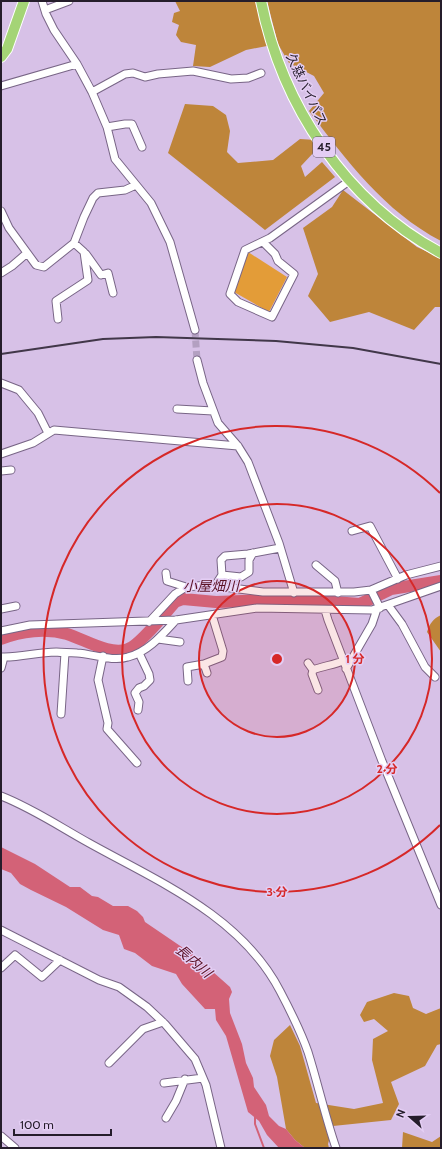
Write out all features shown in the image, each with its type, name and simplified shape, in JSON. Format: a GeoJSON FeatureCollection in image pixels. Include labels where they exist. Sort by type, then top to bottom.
{"type":"FeatureCollection","features":[{"type":"Feature","properties":{"kind":"highway"},"geometry":{"type":"LineString","coordinates":[[1,57],[6,49],[24,1]]}},
{"type":"Feature","properties":{"kind":"highway","name":"久慈バイパス"},"geometry":{"type":"LineString","coordinates":[[262,1],[276,56],[314,135],[349,181],[390,221],[410,235],[441,253]]}},
{"type":"Feature","properties":{"kind":"street"},"geometry":{"type":"LineString","coordinates":[[42,1],[54,30],[77,64],[92,92],[107,127],[115,159],[151,203],[170,242],[195,330]]}},
{"type":"Feature","properties":{"kind":"street"},"geometry":{"type":"LineString","coordinates":[[45,10],[70,1]]}},
{"type":"Feature","properties":{"kind":"street"},"geometry":{"type":"LineString","coordinates":[[1,86],[77,64]]}},
{"type":"Feature","properties":{"kind":"street"},"geometry":{"type":"LineString","coordinates":[[92,92],[125,74],[133,73],[145,77],[158,74],[193,71],[231,79],[248,78],[261,73]]}},
{"type":"Feature","properties":{"kind":"street"},"geometry":{"type":"LineString","coordinates":[[107,127],[132,124],[142,147]]}},
{"type":"Feature","properties":{"kind":"street"},"geometry":{"type":"LineString","coordinates":[[263,242],[275,254],[278,261],[294,274],[272,317],[238,302],[230,294],[245,250],[263,242],[349,181]]}},
{"type":"Feature","properties":{"kind":"street"},"geometry":{"type":"LineString","coordinates":[[1,211],[9,228],[36,265],[44,267],[74,243],[93,198],[98,193],[125,190],[136,185]]}},
{"type":"Feature","properties":{"kind":"street"},"geometry":{"type":"LineString","coordinates":[[1,229],[9,228]]}},
{"type":"Feature","properties":{"kind":"street"},"geometry":{"type":"LineString","coordinates":[[74,243],[84,252],[101,275],[108,273],[113,293]]}},
{"type":"Feature","properties":{"kind":"street"},"geometry":{"type":"LineString","coordinates":[[58,319],[56,301],[88,280],[84,252]]}},
{"type":"Feature","properties":{"kind":"street"},"geometry":{"type":"LineString","coordinates":[[1,273],[27,253]]}},
{"type":"Feature","properties":{"kind":"street"},"geometry":{"type":"LineString","coordinates":[[197,360],[203,383],[218,423],[238,446],[248,462],[280,548],[294,592]]}},
{"type":"Feature","properties":{"kind":"street"},"geometry":{"type":"LineString","coordinates":[[1,383],[19,390],[38,413],[48,433]]}},
{"type":"Feature","properties":{"kind":"street"},"geometry":{"type":"LineString","coordinates":[[177,409],[213,411]]}},
{"type":"Feature","properties":{"kind":"street"},"geometry":{"type":"LineString","coordinates":[[1,454],[33,443],[54,430],[238,446]]}},
{"type":"Feature","properties":{"kind":"street"},"geometry":{"type":"LineString","coordinates":[[1,471],[11,470]]}},
{"type":"Feature","properties":{"kind":"street"},"geometry":{"type":"LineString","coordinates":[[352,531],[370,526],[398,578]]}},
{"type":"Feature","properties":{"kind":"street"},"geometry":{"type":"LineString","coordinates":[[215,586],[222,575],[221,560],[225,556],[280,548]]}},
{"type":"Feature","properties":{"kind":"street"},"geometry":{"type":"LineString","coordinates":[[222,575],[241,577],[249,572],[249,560],[253,553]]}},
{"type":"Feature","properties":{"kind":"street"},"geometry":{"type":"LineString","coordinates":[[316,565],[335,581],[338,593]]}},
{"type":"Feature","properties":{"kind":"street"},"geometry":{"type":"LineString","coordinates":[[166,573],[167,581],[186,587],[208,585],[244,590],[338,593],[372,592],[398,578],[441,566]]}},
{"type":"Feature","properties":{"kind":"street"},"geometry":{"type":"LineString","coordinates":[[1,631],[30,625],[174,621],[257,608],[326,610],[378,607],[388,605],[441,586]]}},
{"type":"Feature","properties":{"kind":"street"},"geometry":{"type":"LineString","coordinates":[[151,622],[175,594],[186,587]]}},
{"type":"Feature","properties":{"kind":"street"},"geometry":{"type":"LineString","coordinates":[[346,669],[372,624],[378,607],[372,592]]}},
{"type":"Feature","properties":{"kind":"street"},"geometry":{"type":"LineString","coordinates":[[388,605],[402,624],[425,667],[435,677]]}},
{"type":"Feature","properties":{"kind":"street"},"geometry":{"type":"LineString","coordinates":[[1,609],[16,606]]}},
{"type":"Feature","properties":{"kind":"street"},"geometry":{"type":"LineString","coordinates":[[326,610],[346,669],[441,905]]}},
{"type":"Feature","properties":{"kind":"street"},"geometry":{"type":"LineString","coordinates":[[188,681],[187,667],[204,664],[222,657],[223,651],[212,615]]}},
{"type":"Feature","properties":{"kind":"street"},"geometry":{"type":"LineString","coordinates":[[1,668],[3,657],[17,657],[49,652],[103,656],[117,659],[128,658],[139,653],[158,638],[174,621]]}},
{"type":"Feature","properties":{"kind":"street"},"geometry":{"type":"LineString","coordinates":[[158,638],[180,642]]}},
{"type":"Feature","properties":{"kind":"street"},"geometry":{"type":"LineString","coordinates":[[62,714],[66,653]]}},
{"type":"Feature","properties":{"kind":"street"},"geometry":{"type":"LineString","coordinates":[[138,710],[139,702],[135,693],[150,680],[149,674],[139,653]]}},
{"type":"Feature","properties":{"kind":"street"},"geometry":{"type":"LineString","coordinates":[[103,656],[98,680],[108,723],[107,729],[137,763]]}},
{"type":"Feature","properties":{"kind":"street"},"geometry":{"type":"LineString","coordinates":[[313,670],[325,665],[331,666],[343,661]]}},
{"type":"Feature","properties":{"kind":"street"},"geometry":{"type":"LineString","coordinates":[[308,663],[313,670],[312,674],[318,690]]}},
{"type":"Feature","properties":{"kind":"street"},"geometry":{"type":"LineString","coordinates":[[204,664],[207,673]]}},
{"type":"Feature","properties":{"kind":"street"},"geometry":{"type":"LineString","coordinates":[[1,796],[33,811],[180,893],[228,926],[260,961],[280,990],[307,1052],[336,1148]]}},
{"type":"Feature","properties":{"kind":"street"},"geometry":{"type":"LineString","coordinates":[[1,930],[99,980],[119,987],[147,1007],[163,1022],[177,1036],[194,1059],[202,1078],[221,1148]]}},
{"type":"Feature","properties":{"kind":"street"},"geometry":{"type":"LineString","coordinates":[[1,968],[15,955],[42,977],[60,960]]}},
{"type":"Feature","properties":{"kind":"street"},"geometry":{"type":"LineString","coordinates":[[109,1063],[143,1030],[163,1022]]}},
{"type":"Feature","properties":{"kind":"street"},"geometry":{"type":"LineString","coordinates":[[164,1083],[202,1078]]}},
{"type":"Feature","properties":{"kind":"street"},"geometry":{"type":"LineString","coordinates":[[166,1118],[186,1079]]}},
{"type":"Feature","properties":{"kind":"street"},"geometry":{"type":"LineString","coordinates":[[1,1136],[15,1148]]}},
{"type":"Feature","properties":{"kind":"shaded area"},"geometry":{"type":"Polygon","coordinates":[[[175,1],[258,1],[267,46],[246,50],[210,67],[193,66],[196,45],[181,42],[176,35],[179,25],[172,22],[174,13],[180,11],[175,1]]]}},
{"type":"Feature","properties":{"kind":"shaded area"},"geometry":{"type":"Polygon","coordinates":[[[267,1],[441,1],[441,241],[421,229],[384,200],[352,166],[309,111],[324,93],[314,76],[289,63],[278,44],[267,1]]]}},
{"type":"Feature","properties":{"kind":"shaded area"},"geometry":{"type":"Polygon","coordinates":[[[185,104],[213,106],[226,115],[230,131],[227,152],[238,163],[273,160],[300,139],[316,140],[316,150],[301,166],[305,177],[322,162],[335,177],[265,230],[168,153],[185,104]]]}},
{"type":"Feature","properties":{"kind":"shaded area"},"geometry":{"type":"Polygon","coordinates":[[[343,190],[417,247],[441,258],[441,307],[435,307],[414,330],[369,312],[330,322],[308,296],[318,274],[303,228],[332,207],[343,190]]]}},
{"type":"Feature","properties":{"kind":"shaded area"},"geometry":{"type":"Polygon","coordinates":[[[248,252],[287,277],[269,312],[234,292],[248,252]]]}},
{"type":"Feature","properties":{"kind":"shaded area"},"geometry":{"type":"Polygon","coordinates":[[[441,615],[441,652],[427,632],[432,622],[441,615]]]}},
{"type":"Feature","properties":{"kind":"shaded area"},"geometry":{"type":"Polygon","coordinates":[[[394,993],[409,996],[413,1008],[426,1014],[441,1008],[441,1044],[437,1045],[425,1066],[391,1082],[399,1104],[391,1120],[333,1126],[328,1144],[329,1148],[305,1148],[295,1140],[286,1129],[277,1077],[270,1056],[274,1040],[290,1025],[300,1046],[316,1103],[354,1109],[383,1103],[372,1060],[373,1039],[388,1031],[374,1019],[364,1022],[360,1015],[367,1002],[394,993]]]}},
{"type":"Feature","properties":{"kind":"shaded area"},"geometry":{"type":"Polygon","coordinates":[[[403,1132],[432,1142],[441,1136],[441,1148],[402,1148],[403,1132]]]}},
{"type":"Feature","properties":{"kind":"water","name":"長内川"},"geometry":{"type":"Polygon","coordinates":[[[1,847],[35,864],[70,887],[80,887],[92,896],[98,897],[113,906],[128,906],[137,911],[143,917],[145,922],[195,956],[230,987],[232,992],[229,999],[230,1013],[242,1044],[246,1063],[253,1078],[254,1087],[266,1105],[269,1116],[279,1126],[286,1129],[295,1140],[305,1148],[279,1148],[267,1135],[259,1121],[248,1112],[226,1036],[216,1020],[215,1009],[205,1009],[182,984],[176,974],[152,966],[135,953],[124,949],[119,935],[103,930],[66,907],[20,884],[11,873],[1,869],[1,847]]]}},
{"type":"Feature","properties":{"kind":"waterway","name":"小屋畑川"},"geometry":{"type":"LineString","coordinates":[[1,639],[25,632],[51,631],[67,634],[106,649],[121,651],[128,649],[139,641],[153,628],[175,602],[183,599],[216,602],[292,599],[360,604],[391,589],[441,581]]}},
{"type":"Feature","properties":{"kind":"waterway"},"geometry":{"type":"LineString","coordinates":[[255,1115],[255,1124],[264,1148]]}},
{"type":"Feature","properties":{"kind":"tunnel"},"geometry":{"type":"LineString","coordinates":[[195,330],[197,360]]}},
{"type":"Feature","properties":{"kind":"railway"},"geometry":{"type":"LineString","coordinates":[[1,354],[103,339],[156,337],[276,341],[353,348],[441,364]]}}]}
